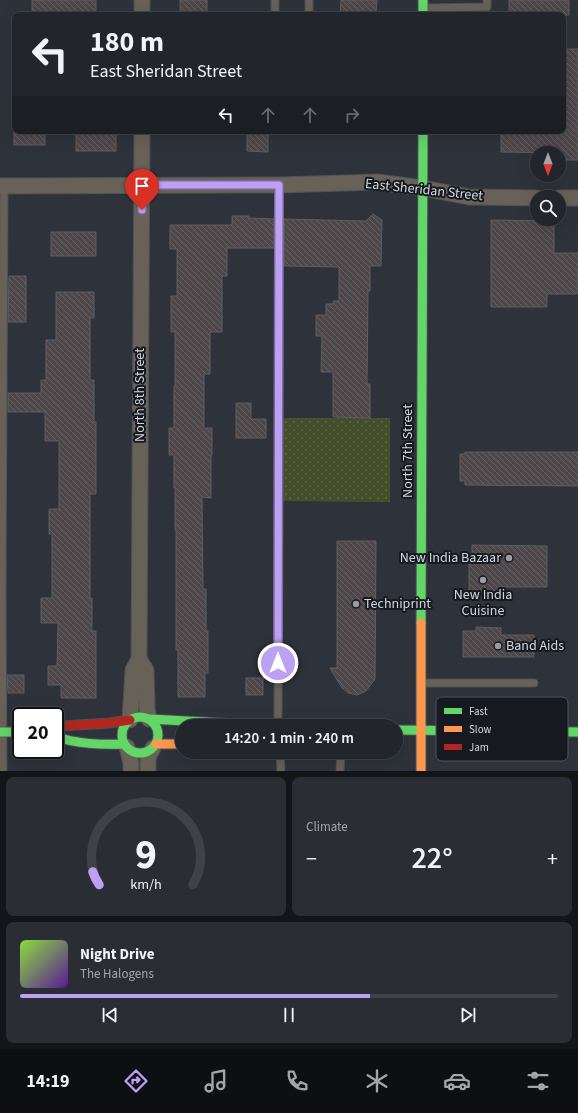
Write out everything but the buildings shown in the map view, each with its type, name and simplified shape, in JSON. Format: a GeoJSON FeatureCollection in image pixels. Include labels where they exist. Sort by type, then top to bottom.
{"type":"FeatureCollection","features":[{"type":"Feature","properties":{"kind":"main road","name":"North 7th Street"},"geometry":{"type":"LineString","coordinates":[[421,771],[423,134]]}},
{"type":"Feature","properties":{"kind":"main road"},"geometry":{"type":"LineString","coordinates":[[64,726],[110,723],[130,720],[140,716],[150,719],[175,722]]}},
{"type":"Feature","properties":{"kind":"main road"},"geometry":{"type":"LineString","coordinates":[[150,719],[157,728],[158,739],[154,746]]}},
{"type":"Feature","properties":{"kind":"main road"},"geometry":{"type":"LineString","coordinates":[[130,720],[123,729],[122,736],[126,746],[131,751],[142,753],[154,746],[175,744]]}},
{"type":"Feature","properties":{"kind":"main road"},"geometry":{"type":"LineString","coordinates":[[403,730],[436,730]]}},
{"type":"Feature","properties":{"kind":"main road"},"geometry":{"type":"LineString","coordinates":[[1,732],[12,732]]}},
{"type":"Feature","properties":{"kind":"main road"},"geometry":{"type":"LineString","coordinates":[[568,732],[578,732]]}},
{"type":"Feature","properties":{"kind":"main road"},"geometry":{"type":"LineString","coordinates":[[64,740],[126,746]]}},
{"type":"Feature","properties":{"kind":"street"},"geometry":{"type":"LineString","coordinates":[[142,0],[142,12]]}},
{"type":"Feature","properties":{"kind":"street","name":"North 8th Street"},"geometry":{"type":"LineString","coordinates":[[130,720],[133,670],[139,659],[142,134]]}},
{"type":"Feature","properties":{"kind":"street","name":"East Sheridan Street"},"geometry":{"type":"LineString","coordinates":[[2,186],[279,185],[377,182],[423,188],[469,197],[530,198]]}},
{"type":"Feature","properties":{"kind":"street"},"geometry":{"type":"LineString","coordinates":[[566,198],[578,198]]}},
{"type":"Feature","properties":{"kind":"street","name":"North 8th Street"},"geometry":{"type":"LineString","coordinates":[[139,659],[146,670],[146,708],[150,719]]}},
{"type":"Feature","properties":{"kind":"street"},"geometry":{"type":"LineString","coordinates":[[126,746],[131,771]]}},
{"type":"Feature","properties":{"kind":"street"},"geometry":{"type":"LineString","coordinates":[[148,771],[148,758],[154,746]]}},
{"type":"Feature","properties":{"kind":"lane"},"geometry":{"type":"LineString","coordinates":[[275,0],[275,12]]}},
{"type":"Feature","properties":{"kind":"lane"},"geometry":{"type":"LineString","coordinates":[[309,0],[309,12]]}},
{"type":"Feature","properties":{"kind":"lane"},"geometry":{"type":"LineString","coordinates":[[423,8],[487,7],[487,0]]}},
{"type":"Feature","properties":{"kind":"lane"},"geometry":{"type":"LineString","coordinates":[[278,719],[279,185]]}},
{"type":"Feature","properties":{"kind":"lane"},"geometry":{"type":"LineString","coordinates":[[2,186],[1,732],[3,771]]}},
{"type":"Feature","properties":{"kind":"lane"},"geometry":{"type":"LineString","coordinates":[[421,682],[534,683]]}},
{"type":"Feature","properties":{"kind":"lane"},"geometry":{"type":"LineString","coordinates":[[280,759],[281,771]]}},
{"type":"Feature","properties":{"kind":"lane"},"geometry":{"type":"LineString","coordinates":[[340,771],[341,759]]}},
{"type":"Feature","properties":{"kind":"green space"},"geometry":{"type":"Polygon","coordinates":[[[283,418],[390,418],[390,502],[283,501],[283,418]]]}},
{"type":"Feature","properties":{"kind":"traffic: fast"},"geometry":{"type":"LineString","coordinates":[[423,0],[423,12]]}},
{"type":"Feature","properties":{"kind":"traffic: fast"},"geometry":{"type":"LineString","coordinates":[[421,623],[423,134]]}},
{"type":"Feature","properties":{"kind":"traffic: fast"},"geometry":{"type":"LineString","coordinates":[[144,717],[153,722],[157,728],[158,735],[157,742],[153,748],[144,753],[136,753],[127,748],[123,742],[122,731],[127,722],[133,718],[144,717]]}},
{"type":"Feature","properties":{"kind":"traffic: fast"},"geometry":{"type":"LineString","coordinates":[[150,719],[175,720]]}},
{"type":"Feature","properties":{"kind":"traffic: fast"},"geometry":{"type":"LineString","coordinates":[[403,730],[436,730]]}},
{"type":"Feature","properties":{"kind":"traffic: fast"},"geometry":{"type":"LineString","coordinates":[[0,732],[12,732]]}},
{"type":"Feature","properties":{"kind":"traffic: fast"},"geometry":{"type":"LineString","coordinates":[[568,732],[578,732]]}},
{"type":"Feature","properties":{"kind":"traffic: fast"},"geometry":{"type":"LineString","coordinates":[[64,739],[99,744],[124,744]]}},
{"type":"Feature","properties":{"kind":"traffic: slow"},"geometry":{"type":"LineString","coordinates":[[421,623],[421,771]]}},
{"type":"Feature","properties":{"kind":"traffic: slow"},"geometry":{"type":"LineString","coordinates":[[156,744],[175,744]]}},
{"type":"Feature","properties":{"kind":"traffic: jam"},"geometry":{"type":"LineString","coordinates":[[64,726],[110,723],[130,720]]}},
{"type":"Feature","properties":{"kind":"place","name":"New India Bazaar"},"geometry":{"type":"Point","coordinates":[509,558]}},
{"type":"Feature","properties":{"kind":"place","name":"New India Cuisine"},"geometry":{"type":"Point","coordinates":[483,580]}},
{"type":"Feature","properties":{"kind":"place","name":"Techniprint"},"geometry":{"type":"Point","coordinates":[356,604]}},
{"type":"Feature","properties":{"kind":"place","name":"Band Aids"},"geometry":{"type":"Point","coordinates":[498,646]}},
{"type":"Feature","properties":{"kind":"route"},"geometry":{"type":"LineString","coordinates":[[142,210],[142,185],[279,185],[278,663]]}}]}
